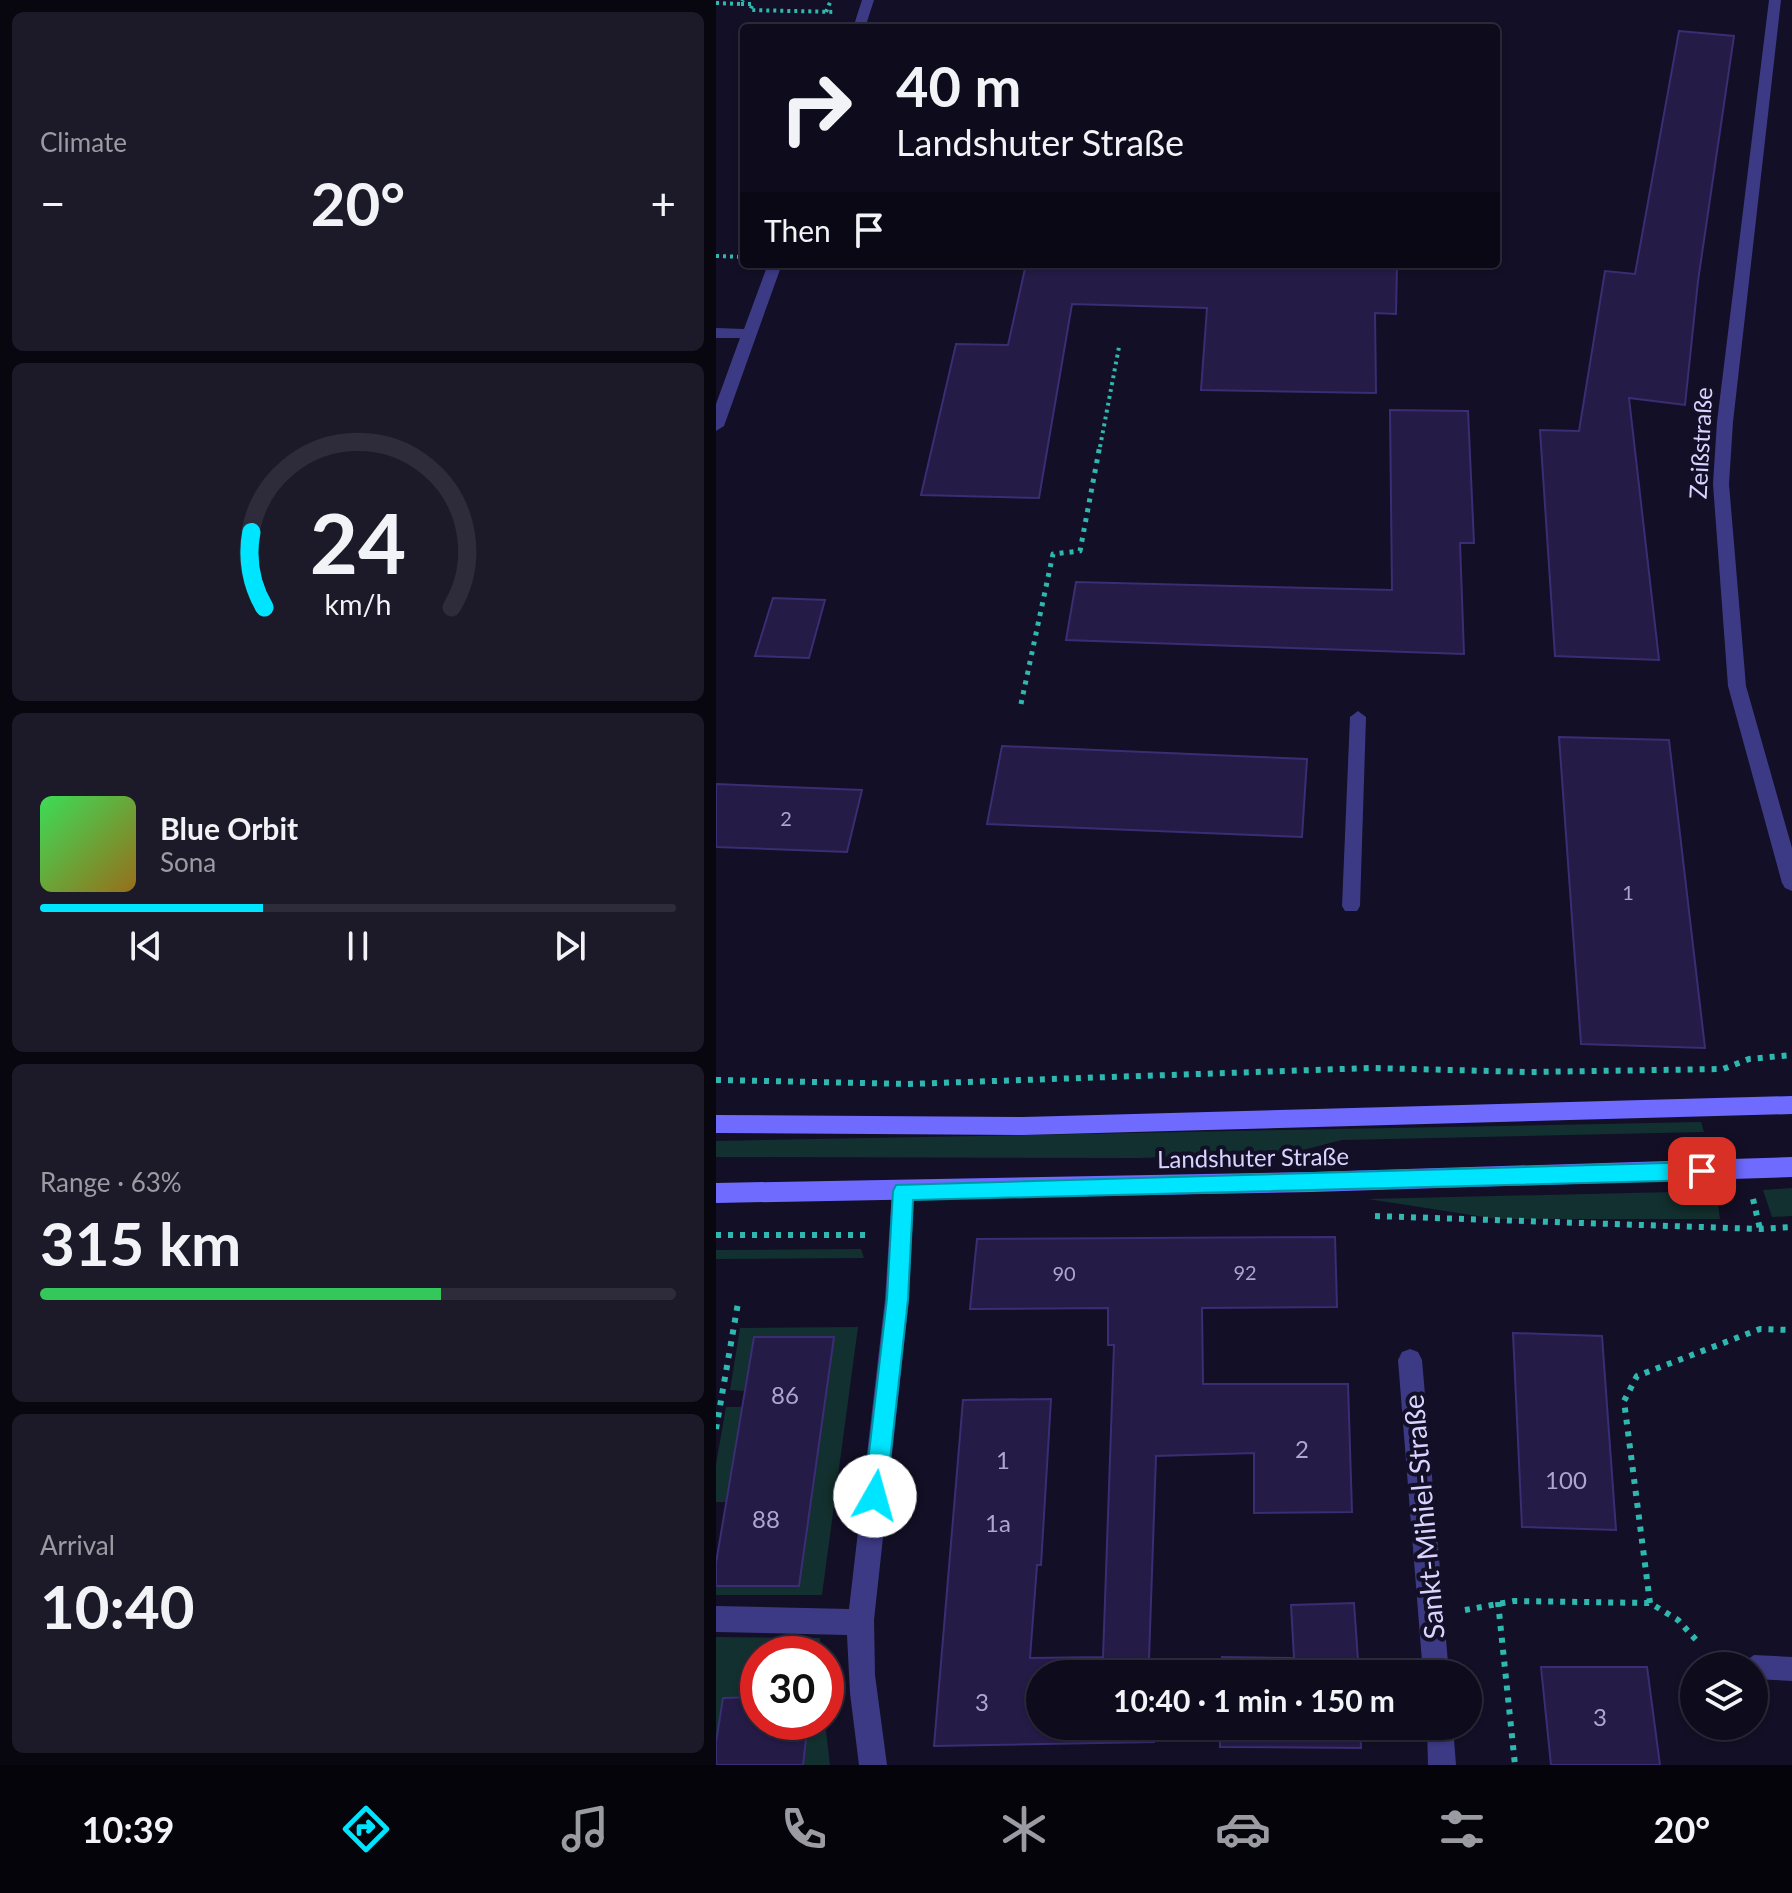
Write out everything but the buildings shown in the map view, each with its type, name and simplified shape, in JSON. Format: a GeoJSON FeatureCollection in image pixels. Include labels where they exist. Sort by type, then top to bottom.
{"type":"FeatureCollection","features":[{"type":"Feature","properties":{"kind":"main road","name":"Landshuter Straße"},"geometry":{"type":"LineString","coordinates":[[716,1124],[1023,1126],[1792,1105]]}},
{"type":"Feature","properties":{"kind":"main road","name":"Landshuter Straße"},"geometry":{"type":"LineString","coordinates":[[716,1193],[1312,1182],[1792,1167]]}},
{"type":"Feature","properties":{"kind":"street","name":"Zeißstraße"},"geometry":{"type":"LineString","coordinates":[[1775,0],[1725,422],[1721,484],[1737,686],[1792,883]]}},
{"type":"Feature","properties":{"kind":"street"},"geometry":{"type":"LineString","coordinates":[[716,426],[774,268]]}},
{"type":"Feature","properties":{"kind":"street"},"geometry":{"type":"LineString","coordinates":[[716,333],[749,334]]}},
{"type":"Feature","properties":{"kind":"street"},"geometry":{"type":"LineString","coordinates":[[873,1765],[866,1712],[861,1622],[898,1299],[903,1191]]}},
{"type":"Feature","properties":{"kind":"street","name":"Sankt-Mihiel-Straße"},"geometry":{"type":"LineString","coordinates":[[1410,1360],[1435,1660]]}},
{"type":"Feature","properties":{"kind":"street"},"geometry":{"type":"LineString","coordinates":[[716,1619],[861,1622]]}},
{"type":"Feature","properties":{"kind":"street"},"geometry":{"type":"LineString","coordinates":[[1441,1740],[1442,1765]]}},
{"type":"Feature","properties":{"kind":"lane"},"geometry":{"type":"LineString","coordinates":[[1351,906],[1358,717]]}},
{"type":"Feature","properties":{"kind":"lane"},"geometry":{"type":"LineString","coordinates":[[1768,1668],[1792,1669]]}},
{"type":"Feature","properties":{"kind":"path"},"geometry":{"type":"LineString","coordinates":[[826,12],[831,0]]}},
{"type":"Feature","properties":{"kind":"path"},"geometry":{"type":"LineString","coordinates":[[716,3],[742,2],[753,4],[750,10],[761,11],[826,12],[866,6]]}},
{"type":"Feature","properties":{"kind":"path"},"geometry":{"type":"LineString","coordinates":[[757,19],[761,11]]}},
{"type":"Feature","properties":{"kind":"path"},"geometry":{"type":"LineString","coordinates":[[716,256],[740,257]]}},
{"type":"Feature","properties":{"kind":"path"},"geometry":{"type":"LineString","coordinates":[[1021,704],[1053,554],[1080,551],[1119,347]]}},
{"type":"Feature","properties":{"kind":"path"},"geometry":{"type":"LineString","coordinates":[[716,1080],[907,1084],[1372,1069],[1529,1072],[1723,1069],[1749,1059],[1792,1055]]}},
{"type":"Feature","properties":{"kind":"path"},"geometry":{"type":"LineString","coordinates":[[1366,1215],[1760,1229],[1792,1227]]}},
{"type":"Feature","properties":{"kind":"path"},"geometry":{"type":"LineString","coordinates":[[716,1235],[861,1236],[902,1229]]}},
{"type":"Feature","properties":{"kind":"path"},"geometry":{"type":"LineString","coordinates":[[716,1429],[720,1387],[738,1303]]}},
{"type":"Feature","properties":{"kind":"path"},"geometry":{"type":"LineString","coordinates":[[1650,1603],[1624,1401],[1637,1376],[1760,1329],[1792,1330]]}},
{"type":"Feature","properties":{"kind":"path"},"geometry":{"type":"LineString","coordinates":[[1498,1602],[1515,1765]]}},
{"type":"Feature","properties":{"kind":"path"},"geometry":{"type":"LineString","coordinates":[[1433,1616],[1498,1602],[1650,1603],[1678,1620],[1707,1652]]}},
{"type":"Feature","properties":{"kind":"green space"},"geometry":{"type":"Polygon","coordinates":[[[1701,1122],[1704,1132],[1342,1140],[1291,1153],[1137,1158],[716,1157],[716,1141],[1701,1122]]]}},
{"type":"Feature","properties":{"kind":"green space"},"geometry":{"type":"Polygon","coordinates":[[[1792,1188],[1792,1216],[1772,1217],[1763,1190],[1792,1188]]]}},
{"type":"Feature","properties":{"kind":"green space"},"geometry":{"type":"Polygon","coordinates":[[[1716,1191],[1720,1219],[1497,1219],[1368,1199],[1716,1191]]]}},
{"type":"Feature","properties":{"kind":"green space"},"geometry":{"type":"Polygon","coordinates":[[[861,1249],[864,1258],[716,1259],[716,1250],[861,1249]]]}},
{"type":"Feature","properties":{"kind":"green space"},"geometry":{"type":"Polygon","coordinates":[[[858,1327],[822,1595],[716,1595],[716,1586],[799,1585],[834,1337],[754,1337],[745,1391],[730,1390],[740,1328],[858,1327]]]}},
{"type":"Feature","properties":{"kind":"green space"},"geometry":{"type":"Polygon","coordinates":[[[726,1407],[742,1407],[726,1502],[716,1502],[716,1464],[726,1407]]]}},
{"type":"Feature","properties":{"kind":"green space"},"geometry":{"type":"Polygon","coordinates":[[[716,1637],[740,1637],[740,1716],[716,1742],[716,1637]]]}},
{"type":"Feature","properties":{"kind":"green space"},"geometry":{"type":"Polygon","coordinates":[[[806,1740],[827,1740],[830,1765],[803,1765],[806,1740]]]}},
{"type":"Feature","properties":{"kind":"route"},"geometry":{"type":"LineString","coordinates":[[875,1496],[898,1299],[903,1191],[1702,1171]]}}]}
